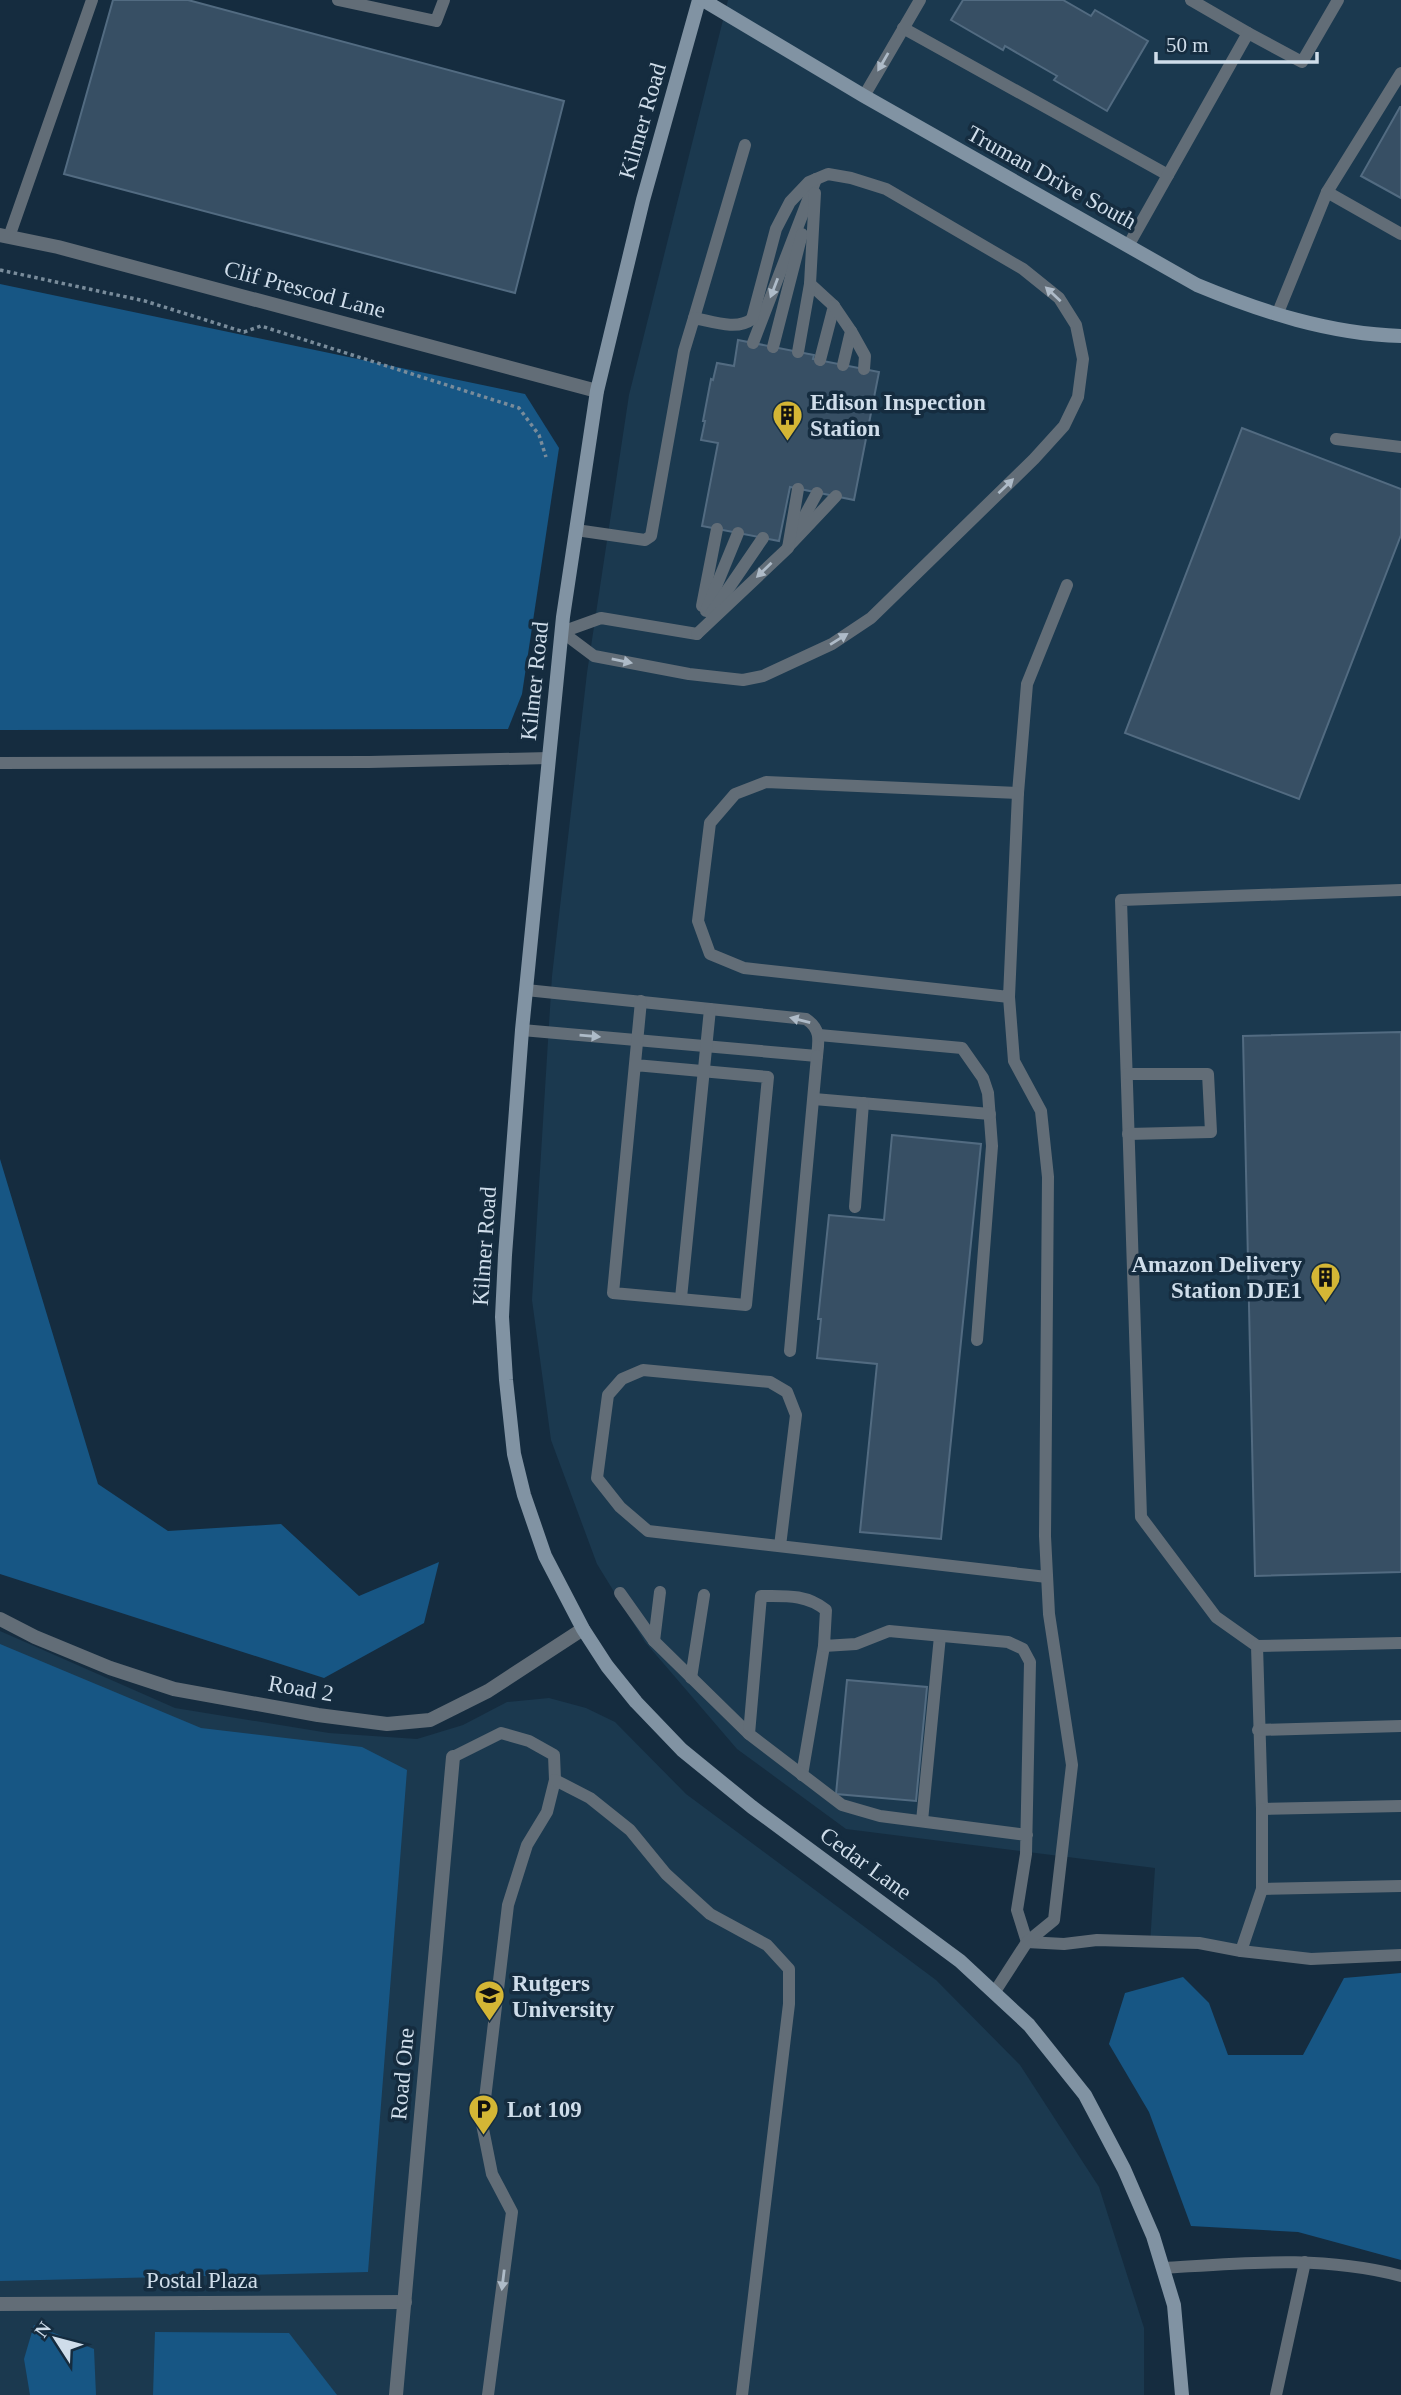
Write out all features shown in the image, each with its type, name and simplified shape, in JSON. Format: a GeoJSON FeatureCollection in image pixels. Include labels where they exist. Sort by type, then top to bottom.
{"type":"FeatureCollection","features":[{"type":"Feature","properties":{"kind":"street","name":"Truman Drive South"},"geometry":{"type":"LineString","coordinates":[[701,0],[1197,285],[1277,315],[1317,326],[1401,336]]}},
{"type":"Feature","properties":{"kind":"street","name":"Kilmer Road"},"geometry":{"type":"LineString","coordinates":[[506,1380],[502,1317],[522,1030],[562,632],[576,530],[597,391],[643,200],[701,0]]}},
{"type":"Feature","properties":{"kind":"street","name":"Clif Prescod Lane"},"geometry":{"type":"LineString","coordinates":[[5,236],[72,250],[597,391]]}},
{"type":"Feature","properties":{"kind":"street","name":"Cedar Lane"},"geometry":{"type":"LineString","coordinates":[[506,1380],[514,1454],[524,1495],[545,1556],[583,1629],[607,1666],[636,1702],[682,1750],[763,1815],[960,1961],[1029,2025],[1085,2095],[1124,2169],[1153,2236],[1174,2305],[1182,2395]]}},
{"type":"Feature","properties":{"kind":"street","name":"Road 2"},"geometry":{"type":"LineString","coordinates":[[0,1619],[35,1637],[110,1668],[174,1689],[318,1715],[387,1724],[430,1720],[488,1692],[583,1629]]}},
{"type":"Feature","properties":{"kind":"street","name":"Road One"},"geometry":{"type":"LineString","coordinates":[[396,2395],[453,1757]]}},
{"type":"Feature","properties":{"kind":"street","name":"Postal Plaza"},"geometry":{"type":"LineString","coordinates":[[0,2304],[405,2302]]}},
{"type":"Feature","properties":{"kind":"lane"},"geometry":{"type":"LineString","coordinates":[[5,236],[92,0]]}},
{"type":"Feature","properties":{"kind":"lane"},"geometry":{"type":"LineString","coordinates":[[338,0],[436,22],[444,0]]}},
{"type":"Feature","properties":{"kind":"lane"},"geometry":{"type":"LineString","coordinates":[[864,96],[920,0]]}},
{"type":"Feature","properties":{"kind":"lane"},"geometry":{"type":"LineString","coordinates":[[1191,0],[1302,62],[1338,0]]}},
{"type":"Feature","properties":{"kind":"lane"},"geometry":{"type":"LineString","coordinates":[[903,28],[1168,175]]}},
{"type":"Feature","properties":{"kind":"lane"},"geometry":{"type":"LineString","coordinates":[[1128,246],[1248,33]]}},
{"type":"Feature","properties":{"kind":"lane"},"geometry":{"type":"LineString","coordinates":[[1277,315],[1327,192],[1401,74]]}},
{"type":"Feature","properties":{"kind":"lane"},"geometry":{"type":"LineString","coordinates":[[576,530],[645,540],[651,536],[684,351],[745,145]]}},
{"type":"Feature","properties":{"kind":"lane"},"geometry":{"type":"LineString","coordinates":[[562,632],[594,656],[743,680],[763,676],[832,645],[871,618],[1034,459],[1064,426],[1078,397],[1083,359],[1076,325],[1059,298],[1023,269],[886,189],[828,174],[809,182],[790,202],[776,229],[752,319],[746,324],[734,325],[694,318]]}},
{"type":"Feature","properties":{"kind":"lane"},"geometry":{"type":"LineString","coordinates":[[798,352],[810,284],[816,179]]}},
{"type":"Feature","properties":{"kind":"lane"},"geometry":{"type":"LineString","coordinates":[[753,343],[816,179]]}},
{"type":"Feature","properties":{"kind":"lane"},"geometry":{"type":"LineString","coordinates":[[774,347],[816,179]]}},
{"type":"Feature","properties":{"kind":"lane"},"geometry":{"type":"LineString","coordinates":[[1327,192],[1401,234]]}},
{"type":"Feature","properties":{"kind":"lane"},"geometry":{"type":"LineString","coordinates":[[810,284],[834,306],[851,331],[865,356],[864,369]]}},
{"type":"Feature","properties":{"kind":"lane"},"geometry":{"type":"LineString","coordinates":[[820,360],[834,306]]}},
{"type":"Feature","properties":{"kind":"lane"},"geometry":{"type":"LineString","coordinates":[[843,365],[851,331]]}},
{"type":"Feature","properties":{"kind":"lane"},"geometry":{"type":"LineString","coordinates":[[1336,439],[1401,447]]}},
{"type":"Feature","properties":{"kind":"lane"},"geometry":{"type":"LineString","coordinates":[[788,548],[798,489]]}},
{"type":"Feature","properties":{"kind":"lane"},"geometry":{"type":"LineString","coordinates":[[788,548],[817,493]]}},
{"type":"Feature","properties":{"kind":"lane"},"geometry":{"type":"LineString","coordinates":[[697,634],[788,548],[836,496]]}},
{"type":"Feature","properties":{"kind":"lane"},"geometry":{"type":"LineString","coordinates":[[697,634],[717,529]]}},
{"type":"Feature","properties":{"kind":"lane"},"geometry":{"type":"LineString","coordinates":[[697,634],[738,533]]}},
{"type":"Feature","properties":{"kind":"lane"},"geometry":{"type":"LineString","coordinates":[[697,634],[763,538]]}},
{"type":"Feature","properties":{"kind":"lane"},"geometry":{"type":"LineString","coordinates":[[994,1993],[1027,1942],[1054,1920],[1072,1765],[1049,1614],[1047,1577],[1045,1370],[1048,1177],[1041,1111],[1014,1061],[1009,997],[1018,793],[1027,684],[1068,585]]}},
{"type":"Feature","properties":{"kind":"lane"},"geometry":{"type":"LineString","coordinates":[[562,632],[601,618],[697,634]]}},
{"type":"Feature","properties":{"kind":"lane"},"geometry":{"type":"LineString","coordinates":[[0,763],[355,762],[549,758]]}},
{"type":"Feature","properties":{"kind":"lane"},"geometry":{"type":"LineString","coordinates":[[1009,997],[744,968],[710,954],[698,921],[710,823],[734,794],[766,782],[1018,793]]}},
{"type":"Feature","properties":{"kind":"lane"},"geometry":{"type":"LineString","coordinates":[[1401,891],[1121,900],[1142,1517],[1216,1616],[1257,1646],[1401,1643]]}},
{"type":"Feature","properties":{"kind":"lane"},"geometry":{"type":"LineString","coordinates":[[526,990],[806,1019],[814,1025],[819,1035],[790,1351]]}},
{"type":"Feature","properties":{"kind":"lane"},"geometry":{"type":"LineString","coordinates":[[635,1065],[768,1077],[746,1305],[613,1293],[641,1002]]}},
{"type":"Feature","properties":{"kind":"lane"},"geometry":{"type":"LineString","coordinates":[[681,1298],[709,1009]]}},
{"type":"Feature","properties":{"kind":"lane"},"geometry":{"type":"LineString","coordinates":[[522,1030],[817,1056]]}},
{"type":"Feature","properties":{"kind":"lane"},"geometry":{"type":"LineString","coordinates":[[819,1035],[962,1048],[983,1078],[988,1093],[992,1146],[977,1340]]}},
{"type":"Feature","properties":{"kind":"lane"},"geometry":{"type":"LineString","coordinates":[[1127,1074],[1208,1074],[1211,1132],[1128,1134]]}},
{"type":"Feature","properties":{"kind":"lane"},"geometry":{"type":"LineString","coordinates":[[814,1099],[990,1114]]}},
{"type":"Feature","properties":{"kind":"lane"},"geometry":{"type":"LineString","coordinates":[[855,1207],[863,1103]]}},
{"type":"Feature","properties":{"kind":"lane"},"geometry":{"type":"LineString","coordinates":[[780,1546],[796,1415],[787,1392],[770,1382],[643,1370],[622,1379],[608,1395],[597,1478],[620,1507],[648,1531],[1047,1577]]}},
{"type":"Feature","properties":{"kind":"lane"},"geometry":{"type":"LineString","coordinates":[[654,1641],[660,1592]]}},
{"type":"Feature","properties":{"kind":"lane"},"geometry":{"type":"LineString","coordinates":[[620,1593],[654,1641],[749,1734],[842,1805],[880,1816],[1027,1835]]}},
{"type":"Feature","properties":{"kind":"lane"},"geometry":{"type":"LineString","coordinates":[[691,1678],[704,1595]]}},
{"type":"Feature","properties":{"kind":"lane"},"geometry":{"type":"LineString","coordinates":[[749,1734],[761,1596],[800,1596],[815,1601],[826,1610],[824,1646],[802,1775]]}},
{"type":"Feature","properties":{"kind":"lane"},"geometry":{"type":"LineString","coordinates":[[824,1646],[856,1644],[889,1631],[1008,1642],[1023,1649],[1030,1661],[1027,1835],[1017,1910],[1027,1942]]}},
{"type":"Feature","properties":{"kind":"lane"},"geometry":{"type":"LineString","coordinates":[[922,1821],[940,1636]]}},
{"type":"Feature","properties":{"kind":"lane"},"geometry":{"type":"LineString","coordinates":[[1241,1951],[1262,1889],[1257,1646]]}},
{"type":"Feature","properties":{"kind":"lane"},"geometry":{"type":"LineString","coordinates":[[1258,1730],[1401,1726]]}},
{"type":"Feature","properties":{"kind":"lane"},"geometry":{"type":"LineString","coordinates":[[453,1757],[501,1733],[530,1741],[554,1755],[555,1780],[547,1812],[527,1845],[508,1905],[482,2124],[492,2174],[512,2213],[488,2395]]}},
{"type":"Feature","properties":{"kind":"lane"},"geometry":{"type":"LineString","coordinates":[[555,1780],[590,1797],[629,1830],[666,1874],[710,1914],[767,1945],[789,1969],[789,2004],[742,2395]]}},
{"type":"Feature","properties":{"kind":"lane"},"geometry":{"type":"LineString","coordinates":[[1262,1809],[1401,1806]]}},
{"type":"Feature","properties":{"kind":"lane"},"geometry":{"type":"LineString","coordinates":[[1262,1889],[1401,1886]]}},
{"type":"Feature","properties":{"kind":"lane"},"geometry":{"type":"LineString","coordinates":[[1027,1942],[1064,1944],[1097,1940],[1199,1944],[1311,1958],[1401,1955]]}},
{"type":"Feature","properties":{"kind":"lane"},"geometry":{"type":"LineString","coordinates":[[1163,2268],[1290,2261],[1377,2270],[1401,2276]]}},
{"type":"Feature","properties":{"kind":"lane"},"geometry":{"type":"LineString","coordinates":[[1276,2395],[1306,2262]]}},
{"type":"Feature","properties":{"kind":"path"},"geometry":{"type":"LineString","coordinates":[[0,270],[145,301],[244,332],[261,326],[519,408],[539,435],[547,457]]}},
{"type":"Feature","properties":{"kind":"shaded area"},"geometry":{"type":"Polygon","coordinates":[[[728,0],[1401,0],[1401,1958],[1331,1960],[1150,1944],[1155,1868],[846,1829],[737,1749],[645,1642],[597,1564],[551,1440],[532,1300],[552,976],[587,673],[629,395],[728,0]]]}},
{"type":"Feature","properties":{"kind":"shaded area"},"geometry":{"type":"Polygon","coordinates":[[[0,284],[525,394],[559,448],[522,694],[508,729],[0,730],[0,284]]]}},
{"type":"Feature","properties":{"kind":"shaded area"},"geometry":{"type":"Polygon","coordinates":[[[0,1159],[98,1484],[168,1531],[281,1524],[359,1596],[439,1562],[424,1623],[324,1678],[0,1574],[0,1159]]]}},
{"type":"Feature","properties":{"kind":"shaded area","name":"Rutgers University"},"geometry":{"type":"Polygon","coordinates":[[[0,1631],[175,1708],[329,1733],[417,1739],[463,1725],[507,1702],[549,1698],[586,1708],[615,1722],[686,1794],[936,1980],[1020,2065],[1099,2187],[1144,2328],[1144,2395],[0,2395],[0,1631]]]}},
{"type":"Feature","properties":{"kind":"shaded area"},"geometry":{"type":"Polygon","coordinates":[[[0,1644],[201,1728],[362,1747],[407,1770],[368,2272],[0,2281],[0,1644]]]}},
{"type":"Feature","properties":{"kind":"shaded area"},"geometry":{"type":"Polygon","coordinates":[[[1401,1973],[1401,2260],[1298,2232],[1191,2226],[1149,2112],[1109,2044],[1125,1993],[1183,1977],[1209,2003],[1228,2055],[1303,2055],[1344,1978],[1401,1973]]]}},
{"type":"Feature","properties":{"kind":"shaded area"},"geometry":{"type":"Polygon","coordinates":[[[34,2325],[94,2349],[96,2395],[30,2395],[24,2359],[34,2325]]]}},
{"type":"Feature","properties":{"kind":"shaded area"},"geometry":{"type":"Polygon","coordinates":[[[155,2332],[289,2333],[337,2395],[153,2395],[155,2332]]]}},
{"type":"Feature","properties":{"kind":"building"},"geometry":{"type":"Polygon","coordinates":[[[113,0],[188,0],[564,101],[515,293],[64,174],[113,0]]]}},
{"type":"Feature","properties":{"kind":"building"},"geometry":{"type":"Polygon","coordinates":[[[963,0],[1063,0],[1091,16],[1095,10],[1148,41],[1107,111],[1054,80],[1057,76],[1005,46],[1003,50],[951,20],[963,0]]]}},
{"type":"Feature","properties":{"kind":"building"},"geometry":{"type":"Polygon","coordinates":[[[1401,107],[1401,198],[1361,176],[1401,107]]]}},
{"type":"Feature","properties":{"kind":"building","name":"Edison Inspection Station"},"geometry":{"type":"Polygon","coordinates":[[[738,340],[814,355],[813,359],[879,372],[854,500],[790,487],[779,541],[702,526],[718,443],[701,440],[711,379],[713,380],[717,363],[734,366],[738,340]]]}},
{"type":"Feature","properties":{"kind":"building"},"geometry":{"type":"Polygon","coordinates":[[[1242,428],[1401,489],[1401,535],[1299,799],[1125,733],[1242,428]]]}},
{"type":"Feature","properties":{"kind":"building","name":"Amazon Delivery Station DJE1"},"geometry":{"type":"Polygon","coordinates":[[[1401,1032],[1401,1572],[1255,1576],[1243,1036],[1401,1032]]]}},
{"type":"Feature","properties":{"kind":"building"},"geometry":{"type":"Polygon","coordinates":[[[892,1135],[981,1144],[941,1539],[860,1532],[877,1364],[817,1358],[821,1319],[818,1319],[829,1215],[884,1220],[892,1135]]]}},
{"type":"Feature","properties":{"kind":"building"},"geometry":{"type":"Polygon","coordinates":[[[847,1680],[927,1687],[916,1801],[836,1794],[847,1680]]]}},
{"type":"Feature","properties":{"kind":"place","name":"Edison Inspection Station"},"geometry":{"type":"Point","coordinates":[787,442]}},
{"type":"Feature","properties":{"kind":"place","name":"Amazon Delivery Station DJE1"},"geometry":{"type":"Point","coordinates":[1325,1304]}},
{"type":"Feature","properties":{"kind":"place","name":"Rutgers University"},"geometry":{"type":"Point","coordinates":[489,2023]}},
{"type":"Feature","properties":{"kind":"place","name":"Lot 109"},"geometry":{"type":"Point","coordinates":[484,2136]}}]}
